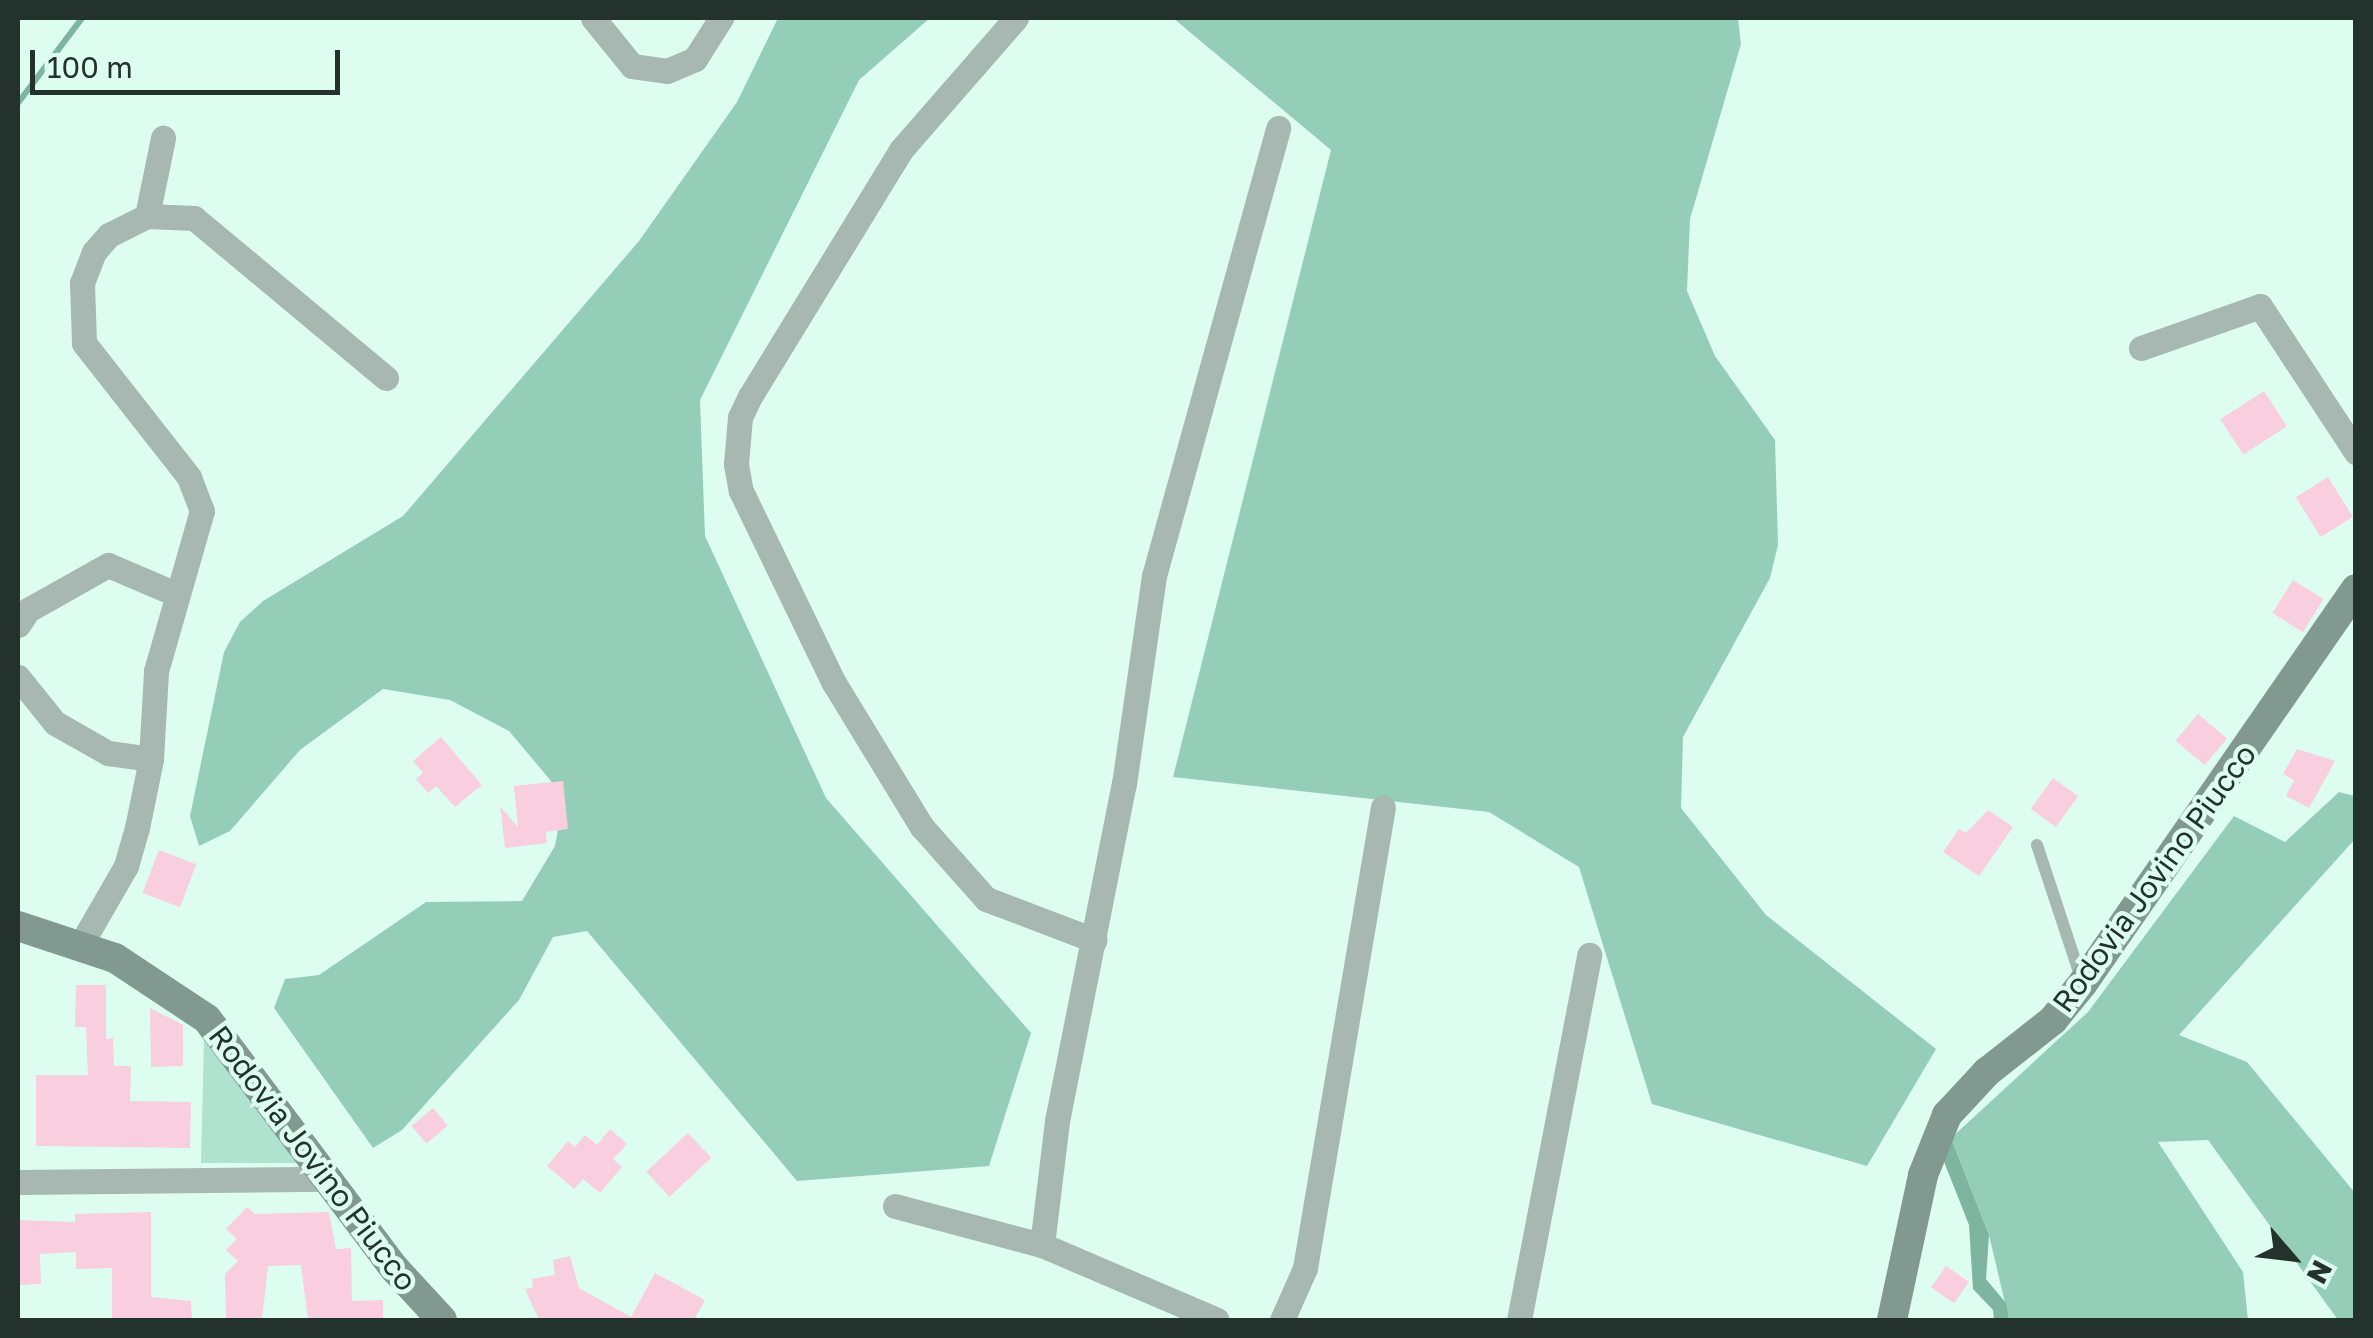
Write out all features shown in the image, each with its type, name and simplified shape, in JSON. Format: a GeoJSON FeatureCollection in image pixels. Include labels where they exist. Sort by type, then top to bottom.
{"type":"FeatureCollection","features":[{"type":"Feature","properties":{"kind":"main road","name":"Rodovia Jovino Piucco"},"geometry":{"type":"LineString","coordinates":[[1892,1320],[1924,1175],[1947,1114],[1987,1072],[2042,1031],[2084,983],[2356,590]]}},
{"type":"Feature","properties":{"kind":"main road","name":"Rodovia Jovino Piucco"},"geometry":{"type":"LineString","coordinates":[[18,926],[81,944],[150,977],[207,1019],[442,1320]]}},
{"type":"Feature","properties":{"kind":"street"},"geometry":{"type":"LineString","coordinates":[[593,18],[632,66],[667,71],[694,59],[721,18]]}},
{"type":"Feature","properties":{"kind":"street"},"geometry":{"type":"LineString","coordinates":[[1016,18],[901,150],[750,396],[737,428],[736,464],[741,491],[849,712],[930,837],[996,905],[1094,940]]}},
{"type":"Feature","properties":{"kind":"street"},"geometry":{"type":"LineString","coordinates":[[1042,1246],[1057,1121],[1094,940],[1154,576],[1278,128]]}},
{"type":"Feature","properties":{"kind":"street"},"geometry":{"type":"LineString","coordinates":[[147,216],[163,138]]}},
{"type":"Feature","properties":{"kind":"street"},"geometry":{"type":"LineString","coordinates":[[81,944],[126,866],[151,760],[156,671],[174,593],[202,511],[198,492],[84,343],[78,319],[82,283],[94,252],[109,234],[147,216],[194,218],[386,378]]}},
{"type":"Feature","properties":{"kind":"street"},"geometry":{"type":"LineString","coordinates":[[2141,348],[2260,306],[2356,452]]}},
{"type":"Feature","properties":{"kind":"street"},"geometry":{"type":"LineString","coordinates":[[18,625],[28,610],[108,565],[174,593]]}},
{"type":"Feature","properties":{"kind":"street"},"geometry":{"type":"LineString","coordinates":[[18,677],[55,723],[108,752],[151,760]]}},
{"type":"Feature","properties":{"kind":"street"},"geometry":{"type":"LineString","coordinates":[[1282,1320],[1305,1268],[1383,808]]}},
{"type":"Feature","properties":{"kind":"street"},"geometry":{"type":"LineString","coordinates":[[1519,1320],[1589,956]]}},
{"type":"Feature","properties":{"kind":"street"},"geometry":{"type":"LineString","coordinates":[[18,1182],[329,1179]]}},
{"type":"Feature","properties":{"kind":"street"},"geometry":{"type":"LineString","coordinates":[[896,1206],[1042,1246],[1217,1320]]}},
{"type":"Feature","properties":{"kind":"lane"},"geometry":{"type":"LineString","coordinates":[[2036,845],[2084,983]]}},
{"type":"Feature","properties":{"kind":"shaded area"},"geometry":{"type":"Polygon","coordinates":[[[778,18],[930,18],[859,80],[700,400],[705,536],[826,798],[1031,1033],[989,1166],[797,1181],[587,931],[553,937],[519,1000],[402,1130],[373,1148],[274,1008],[285,979],[319,975],[426,902],[522,901],[555,846],[561,813],[551,781],[509,731],[450,700],[383,689],[300,750],[230,831],[199,846],[190,816],[224,652],[240,622],[263,601],[403,516],[639,241],[737,102],[778,18]]]}},
{"type":"Feature","properties":{"kind":"shaded area"},"geometry":{"type":"Polygon","coordinates":[[[1173,18],[1738,18],[1741,44],[1690,219],[1687,291],[1715,356],[1775,440],[1778,545],[1770,578],[1683,737],[1681,808],[1766,915],[1936,1049],[1867,1166],[1652,1104],[1579,867],[1489,812],[1173,777],[1331,150],[1173,18]]]}},
{"type":"Feature","properties":{"kind":"shaded area"},"geometry":{"type":"Polygon","coordinates":[[[2339,792],[2355,796],[2355,839],[2179,1035],[2247,1062],[2355,1193],[2355,1320],[2338,1320],[2208,1140],[2158,1142],[2243,1272],[2248,1320],[2009,1320],[1989,1235],[1951,1138],[2088,1012],[2234,816],[2285,842],[2339,792]]]}},
{"type":"Feature","properties":{"kind":"shaded area"},"geometry":{"type":"Polygon","coordinates":[[[204,1038],[303,1163],[201,1163],[204,1038]]]}},
{"type":"Feature","properties":{"kind":"shaded area"},"geometry":{"type":"Polygon","coordinates":[[[1951,1138],[1989,1235],[1986,1279],[2006,1303],[2009,1320],[1994,1320],[1993,1310],[1973,1289],[1969,1225],[1939,1149],[1951,1138]]]}},
{"type":"Feature","properties":{"kind":"building"},"geometry":{"type":"Polygon","coordinates":[[[2264,391],[2287,426],[2243,455],[2220,419],[2264,391]]]}},
{"type":"Feature","properties":{"kind":"building"},"geometry":{"type":"Polygon","coordinates":[[[2328,477],[2353,517],[2321,537],[2296,497],[2328,477]]]}},
{"type":"Feature","properties":{"kind":"building"},"geometry":{"type":"Polygon","coordinates":[[[2293,580],[2324,599],[2303,632],[2272,613],[2293,580]]]}},
{"type":"Feature","properties":{"kind":"building"},"geometry":{"type":"Polygon","coordinates":[[[2198,714],[2227,738],[2205,765],[2176,741],[2198,714]]]}},
{"type":"Feature","properties":{"kind":"building"},"geometry":{"type":"Polygon","coordinates":[[[441,737],[482,785],[455,807],[436,786],[428,793],[416,779],[423,773],[413,761],[441,737]]]}},
{"type":"Feature","properties":{"kind":"building"},"geometry":{"type":"Polygon","coordinates":[[[2297,749],[2335,761],[2309,808],[2286,796],[2294,780],[2283,774],[2297,749]]]}},
{"type":"Feature","properties":{"kind":"building"},"geometry":{"type":"Polygon","coordinates":[[[2053,778],[2078,796],[2056,827],[2031,809],[2053,778]]]}},
{"type":"Feature","properties":{"kind":"building"},"geometry":{"type":"Polygon","coordinates":[[[563,781],[568,829],[546,832],[547,843],[505,848],[500,806],[518,827],[514,786],[563,781]]]}},
{"type":"Feature","properties":{"kind":"building"},"geometry":{"type":"Polygon","coordinates":[[[1988,810],[2013,827],[1979,876],[1943,852],[1959,829],[1966,833],[1988,810]]]}},
{"type":"Feature","properties":{"kind":"building"},"geometry":{"type":"Polygon","coordinates":[[[159,850],[196,864],[180,907],[143,893],[159,850]]]}},
{"type":"Feature","properties":{"kind":"building"},"geometry":{"type":"Polygon","coordinates":[[[76,985],[106,985],[106,1039],[113,1038],[114,1066],[131,1066],[130,1101],[191,1102],[190,1148],[36,1146],[36,1075],[88,1075],[86,1027],[75,1027],[76,985]]]}},
{"type":"Feature","properties":{"kind":"building"},"geometry":{"type":"Polygon","coordinates":[[[150,1008],[183,1025],[183,1066],[151,1067],[150,1008]]]}},
{"type":"Feature","properties":{"kind":"building"},"geometry":{"type":"Polygon","coordinates":[[[433,1108],[448,1126],[426,1144],[412,1126],[433,1108]]]}},
{"type":"Feature","properties":{"kind":"building"},"geometry":{"type":"Polygon","coordinates":[[[610,1129],[627,1144],[613,1159],[622,1167],[600,1193],[583,1179],[574,1189],[547,1166],[568,1141],[575,1147],[585,1135],[597,1145],[610,1129]]]}},
{"type":"Feature","properties":{"kind":"building"},"geometry":{"type":"Polygon","coordinates":[[[688,1133],[711,1158],[670,1197],[646,1172],[688,1133]]]}},
{"type":"Feature","properties":{"kind":"building"},"geometry":{"type":"Polygon","coordinates":[[[247,1207],[255,1214],[329,1212],[336,1249],[351,1248],[352,1301],[383,1300],[383,1320],[308,1320],[301,1265],[268,1266],[262,1320],[226,1320],[225,1274],[238,1261],[226,1250],[237,1239],[226,1229],[247,1207]]]}},
{"type":"Feature","properties":{"kind":"building"},"geometry":{"type":"Polygon","coordinates":[[[151,1212],[151,1297],[191,1301],[192,1320],[112,1320],[112,1268],[76,1269],[76,1252],[40,1254],[41,1284],[20,1285],[18,1220],[75,1222],[75,1214],[151,1212]]]}},
{"type":"Feature","properties":{"kind":"building"},"geometry":{"type":"Polygon","coordinates":[[[570,1256],[579,1288],[631,1317],[655,1273],[705,1300],[694,1320],[539,1320],[525,1289],[533,1287],[532,1279],[555,1275],[553,1260],[570,1256]]]}},
{"type":"Feature","properties":{"kind":"building"},"geometry":{"type":"Polygon","coordinates":[[[1946,1266],[1969,1282],[1954,1303],[1931,1287],[1946,1266]]]}},
{"type":"Feature","properties":{"kind":"waterway"},"geometry":{"type":"LineString","coordinates":[[18,103],[82,18]]}}]}
